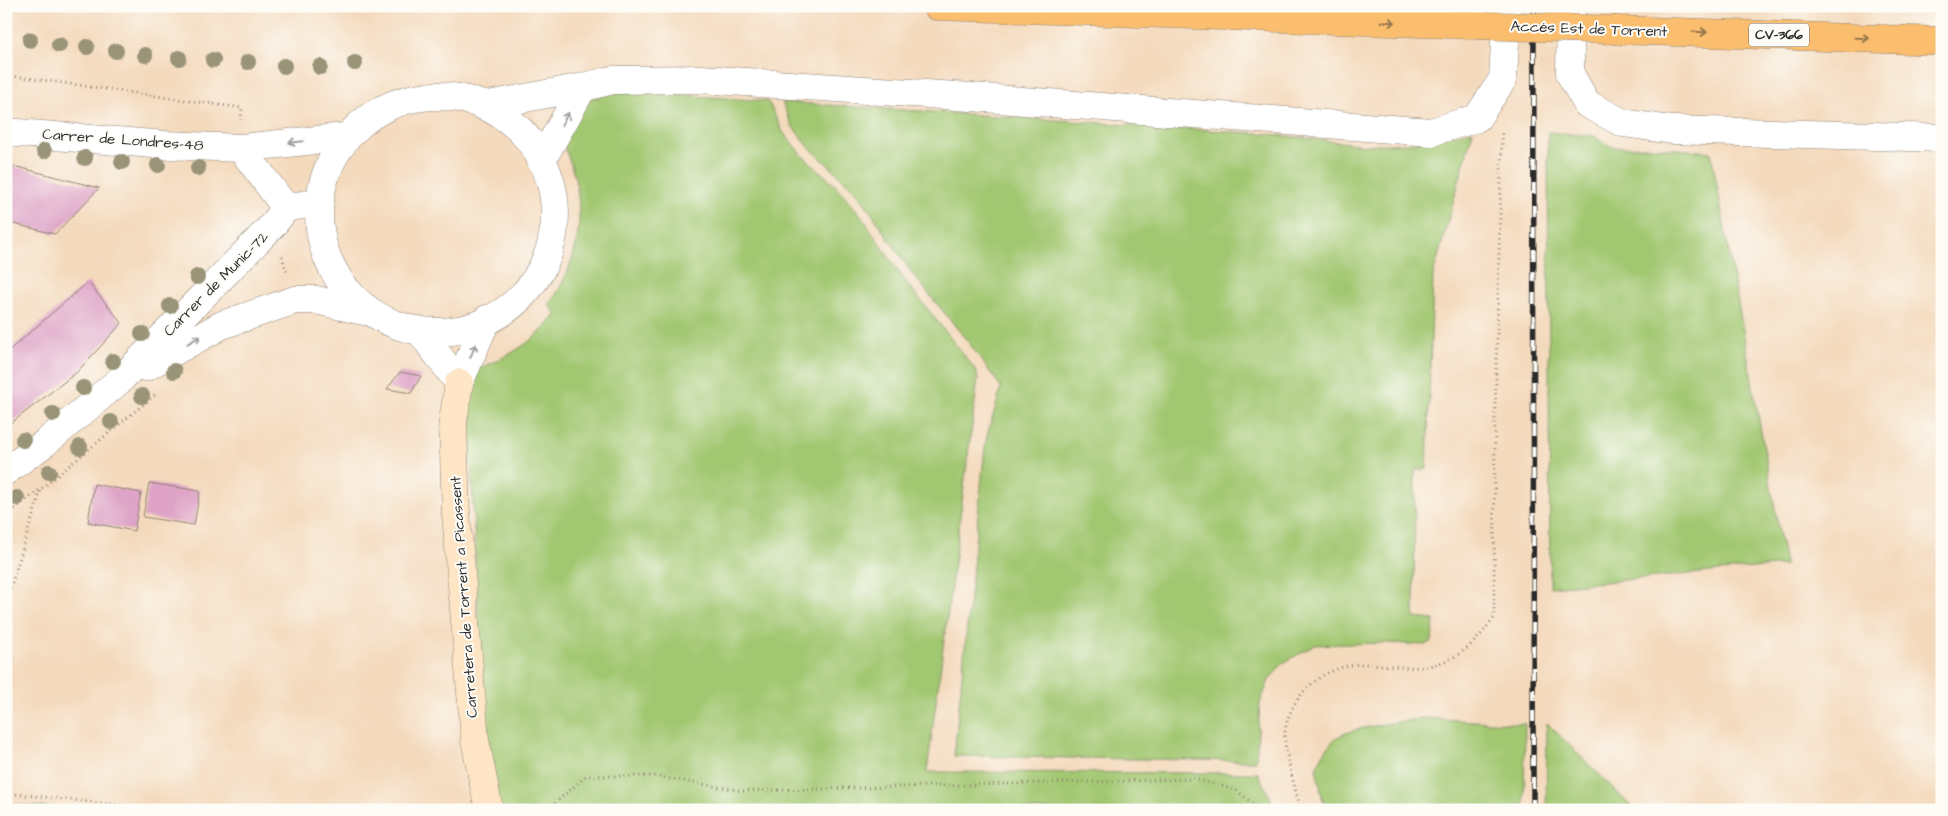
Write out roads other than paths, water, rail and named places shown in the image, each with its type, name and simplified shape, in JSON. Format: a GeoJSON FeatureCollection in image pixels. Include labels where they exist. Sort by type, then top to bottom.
{"type":"FeatureCollection","features":[{"type":"Feature","properties":{"kind":"main road","name":"Accés Est de Torrent"},"geometry":{"type":"LineString","coordinates":[[937,6],[1942,41]]}},
{"type":"Feature","properties":{"kind":"street"},"geometry":{"type":"LineString","coordinates":[[483,106],[613,80],[700,79],[1431,132],[1477,118],[1503,79],[1507,6]]}},
{"type":"Feature","properties":{"kind":"street"},"geometry":{"type":"LineString","coordinates":[[1571,6],[1570,74],[1587,104],[1623,123],[1672,130],[1942,138]]}},
{"type":"Feature","properties":{"kind":"street"},"geometry":{"type":"LineString","coordinates":[[541,162],[582,87]]}},
{"type":"Feature","properties":{"kind":"street","name":"Carrer de Munic-72"},"geometry":{"type":"LineString","coordinates":[[120,380],[222,325],[296,300],[316,300],[364,311],[405,329],[460,331],[510,309],[545,267],[556,232],[555,190],[531,139],[496,110],[443,94],[414,97],[371,114],[345,137],[329,162],[318,202]]}},
{"type":"Feature","properties":{"kind":"street","name":"Carrer de Londres-48"},"geometry":{"type":"LineString","coordinates":[[6,132],[165,146],[241,148],[345,137]]}},
{"type":"Feature","properties":{"kind":"street"},"geometry":{"type":"LineString","coordinates":[[241,148],[279,217],[318,202],[322,246],[355,300],[364,311]]}},
{"type":"Feature","properties":{"kind":"street","name":"Carrer de Munic-72"},"geometry":{"type":"LineString","coordinates":[[6,471],[45,443],[120,380],[279,217]]}},
{"type":"Feature","properties":{"kind":"street"},"geometry":{"type":"LineString","coordinates":[[419,330],[459,383],[487,319]]}},
{"type":"Feature","properties":{"kind":"street","name":"Carretera de Torrent a Picassent"},"geometry":{"type":"LineString","coordinates":[[459,383],[454,422],[456,514],[475,740],[489,810]]}},
{"type":"Feature","properties":{"kind":"railway"},"geometry":{"type":"LineString","coordinates":[[1533,810],[1534,6]]}}]}
